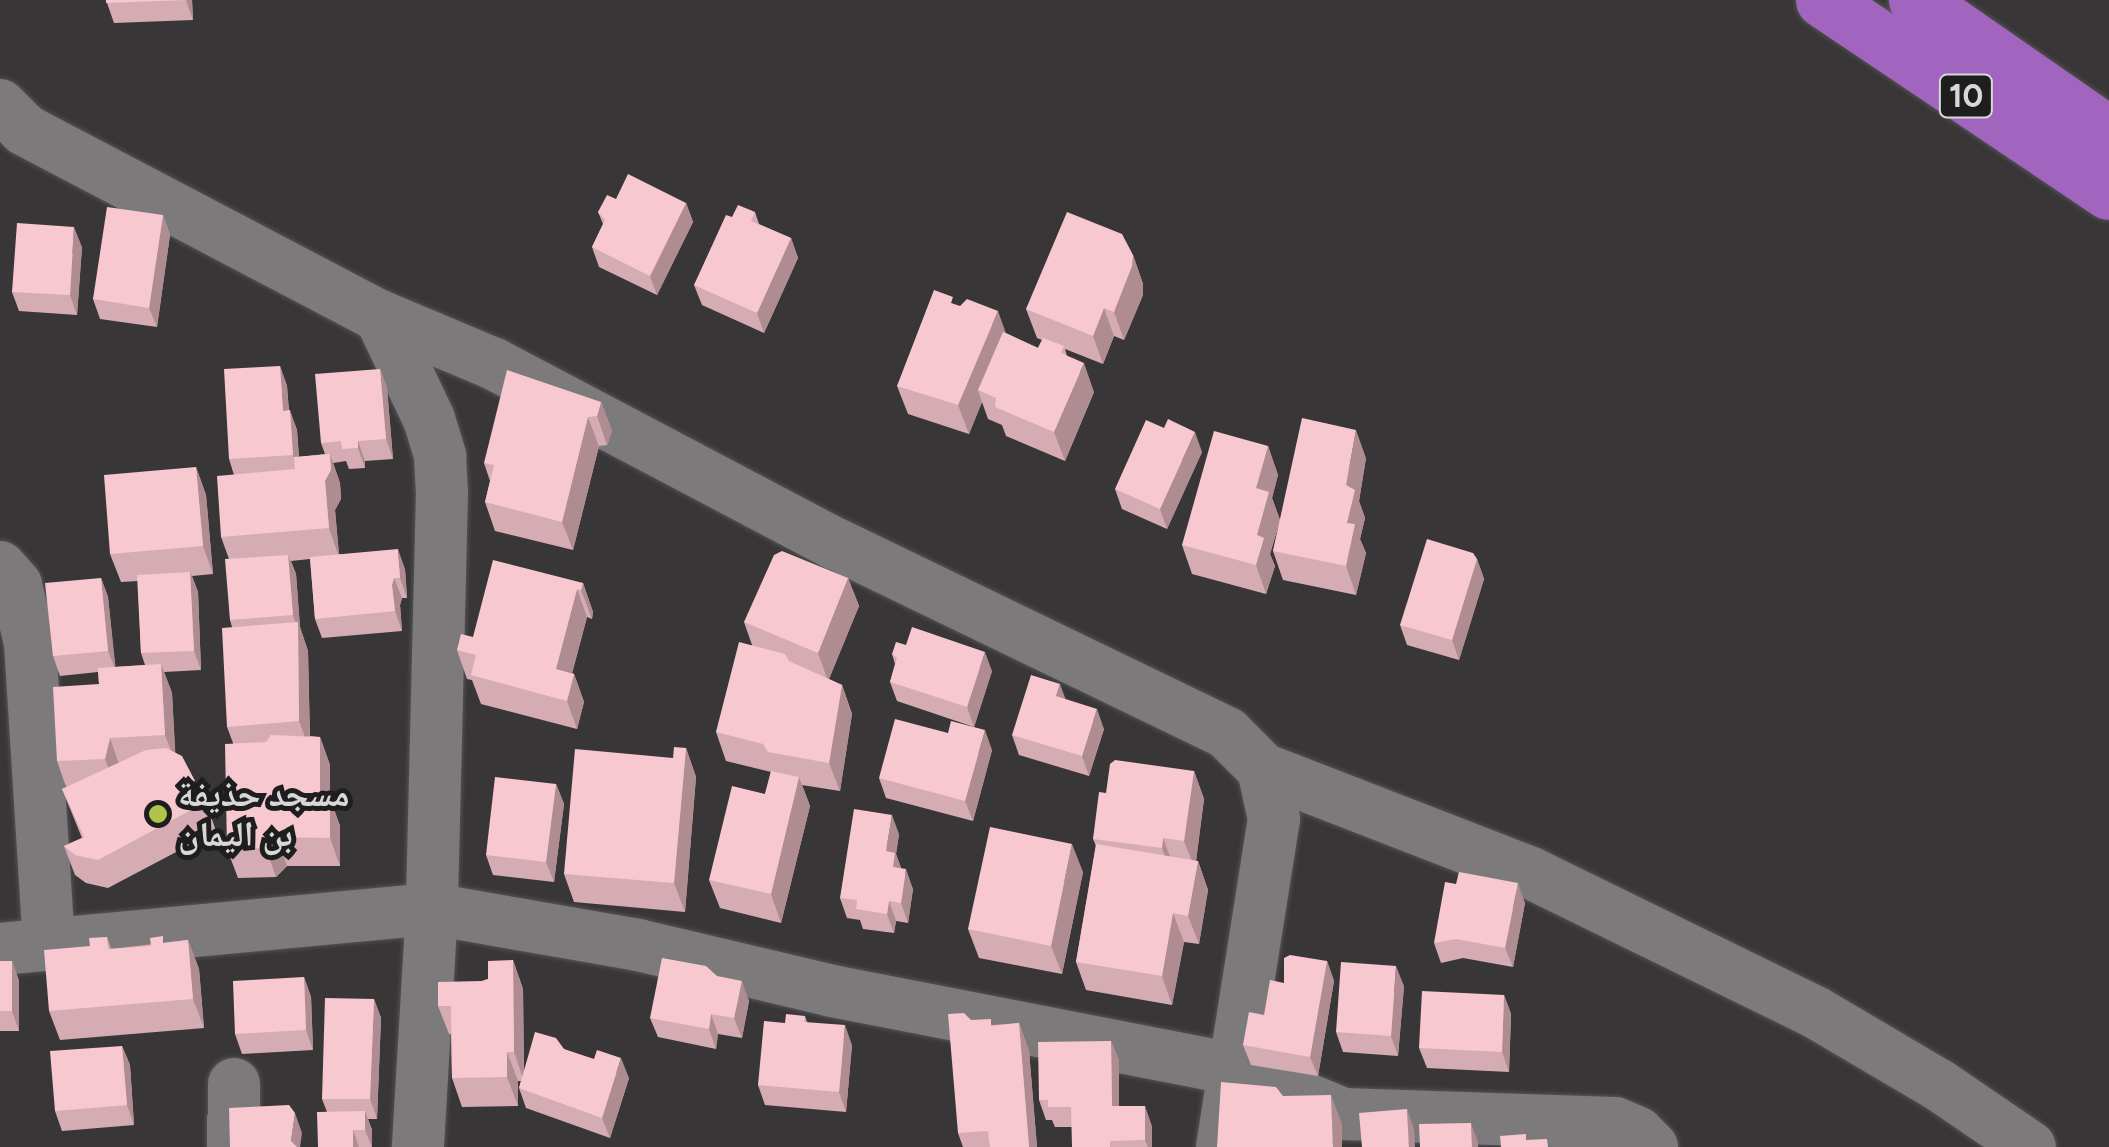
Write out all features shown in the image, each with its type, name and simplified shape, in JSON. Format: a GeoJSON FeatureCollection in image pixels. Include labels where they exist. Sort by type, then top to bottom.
{"type":"FeatureCollection","features":[{"type":"Feature","properties":{"kind":"highway","name":"10"},"geometry":{"type":"LineString","coordinates":[[1823,0],[2109,192]]}},
{"type":"Feature","properties":{"kind":"highway","name":"10"},"geometry":{"type":"LineString","coordinates":[[1916,0],[2109,134]]}},
{"type":"Feature","properties":{"kind":"street"},"geometry":{"type":"LineString","coordinates":[[8,120],[380,316],[494,364],[836,544],[1227,733],[1263,769],[1474,849],[1587,898],[1876,1046],[2030,1147]]}},
{"type":"Feature","properties":{"kind":"street"},"geometry":{"type":"LineString","coordinates":[[380,316],[429,419],[440,456],[432,909],[418,1147]]}},
{"type":"Feature","properties":{"kind":"street"},"geometry":{"type":"LineString","coordinates":[[0,567],[16,584],[30,644],[25,947],[432,909],[638,946],[832,991],[1237,1070],[1343,1114],[1615,1123],[1638,1132],[1652,1147]]}},
{"type":"Feature","properties":{"kind":"street"},"geometry":{"type":"LineString","coordinates":[[1222,1147],[1274,819],[1263,769]]}},
{"type":"Feature","properties":{"kind":"street"},"geometry":{"type":"LineString","coordinates":[[233,1147],[234,1084]]}},
{"type":"Feature","properties":{"kind":"building"},"geometry":{"type":"Polygon","coordinates":[[[106,0],[186,0],[106,3],[106,0]]]}},
{"type":"Feature","properties":{"kind":"building"},"geometry":{"type":"Polygon","coordinates":[[[628,174],[686,203],[650,276],[592,247],[605,220],[598,212],[607,195],[616,199],[628,174]]]}},
{"type":"Feature","properties":{"kind":"building"},"geometry":{"type":"Polygon","coordinates":[[[738,205],[755,212],[751,221],[791,238],[757,313],[694,285],[726,215],[732,217],[738,205]]]}},
{"type":"Feature","properties":{"kind":"building"},"geometry":{"type":"Polygon","coordinates":[[[107,207],[163,215],[149,308],[93,299],[107,207]]]}},
{"type":"Feature","properties":{"kind":"building"},"geometry":{"type":"Polygon","coordinates":[[[1067,212],[1122,234],[1133,255],[1114,312],[1104,308],[1093,336],[1026,309],[1067,212]]]}},
{"type":"Feature","properties":{"kind":"building"},"geometry":{"type":"Polygon","coordinates":[[[17,223],[74,227],[70,295],[12,292],[17,223]]]}},
{"type":"Feature","properties":{"kind":"building"},"geometry":{"type":"Polygon","coordinates":[[[934,290],[953,297],[951,303],[960,306],[967,299],[998,311],[958,405],[897,386],[934,290]]]}},
{"type":"Feature","properties":{"kind":"building"},"geometry":{"type":"Polygon","coordinates":[[[1003,332],[1038,348],[1043,338],[1064,346],[1061,353],[1084,363],[1054,432],[995,407],[996,398],[978,390],[1003,332]]]}},
{"type":"Feature","properties":{"kind":"building"},"geometry":{"type":"Polygon","coordinates":[[[280,366],[283,411],[290,410],[293,455],[229,459],[224,369],[280,366]]]}},
{"type":"Feature","properties":{"kind":"building"},"geometry":{"type":"Polygon","coordinates":[[[380,369],[386,439],[358,441],[358,448],[342,449],[341,441],[321,443],[315,374],[380,369]]]}},
{"type":"Feature","properties":{"kind":"building"},"geometry":{"type":"Polygon","coordinates":[[[507,370],[601,402],[597,416],[588,417],[562,522],[485,502],[494,465],[484,463],[507,370]]]}},
{"type":"Feature","properties":{"kind":"building"},"geometry":{"type":"Polygon","coordinates":[[[1302,418],[1356,430],[1346,485],[1355,490],[1347,523],[1355,524],[1346,566],[1273,551],[1302,418]]]}},
{"type":"Feature","properties":{"kind":"building"},"geometry":{"type":"Polygon","coordinates":[[[1168,419],[1195,432],[1160,509],[1115,489],[1146,420],[1164,428],[1168,419]]]}},
{"type":"Feature","properties":{"kind":"building"},"geometry":{"type":"Polygon","coordinates":[[[1214,431],[1268,446],[1256,488],[1269,492],[1257,535],[1264,538],[1256,565],[1182,545],[1214,431]]]}},
{"type":"Feature","properties":{"kind":"building"},"geometry":{"type":"Polygon","coordinates":[[[330,454],[331,470],[325,481],[329,528],[221,537],[217,476],[295,469],[294,457],[330,454]]]}},
{"type":"Feature","properties":{"kind":"building"},"geometry":{"type":"Polygon","coordinates":[[[196,467],[203,546],[110,554],[104,475],[196,467]]]}},
{"type":"Feature","properties":{"kind":"building"},"geometry":{"type":"Polygon","coordinates":[[[1427,539],[1473,553],[1477,559],[1452,640],[1400,625],[1427,539]]]}},
{"type":"Feature","properties":{"kind":"building"},"geometry":{"type":"Polygon","coordinates":[[[398,549],[400,578],[394,578],[392,585],[395,611],[315,619],[310,557],[398,549]]]}},
{"type":"Feature","properties":{"kind":"building"},"geometry":{"type":"Polygon","coordinates":[[[782,551],[848,578],[818,653],[744,622],[774,555],[782,551]]]}},
{"type":"Feature","properties":{"kind":"building"},"geometry":{"type":"Polygon","coordinates":[[[288,555],[293,615],[230,620],[225,559],[288,555]]]}},
{"type":"Feature","properties":{"kind":"building"},"geometry":{"type":"Polygon","coordinates":[[[493,560],[583,583],[581,590],[577,589],[556,669],[574,674],[567,701],[471,675],[476,655],[457,650],[461,634],[473,637],[493,560]]]}},
{"type":"Feature","properties":{"kind":"building"},"geometry":{"type":"Polygon","coordinates":[[[190,572],[194,651],[141,653],[137,575],[190,572]]]}},
{"type":"Feature","properties":{"kind":"building"},"geometry":{"type":"Polygon","coordinates":[[[101,578],[108,651],[53,656],[45,583],[101,578]]]}},
{"type":"Feature","properties":{"kind":"building"},"geometry":{"type":"Polygon","coordinates":[[[298,622],[299,721],[227,727],[222,628],[298,622]]]}},
{"type":"Feature","properties":{"kind":"building"},"geometry":{"type":"Polygon","coordinates":[[[912,627],[985,652],[967,707],[890,682],[897,658],[892,654],[896,642],[906,645],[912,627]]]}},
{"type":"Feature","properties":{"kind":"building"},"geometry":{"type":"Polygon","coordinates":[[[739,642],[785,654],[789,661],[842,685],[829,763],[768,752],[763,744],[716,732],[739,642]]]}},
{"type":"Feature","properties":{"kind":"building"},"geometry":{"type":"Polygon","coordinates":[[[161,664],[165,735],[110,738],[105,759],[57,761],[53,687],[99,684],[98,668],[161,664]]]}},
{"type":"Feature","properties":{"kind":"building"},"geometry":{"type":"Polygon","coordinates":[[[1031,675],[1060,684],[1056,696],[1097,709],[1082,756],[1012,735],[1031,675]]]}},
{"type":"Feature","properties":{"kind":"building"},"geometry":{"type":"Polygon","coordinates":[[[895,719],[948,733],[951,721],[985,730],[965,801],[879,778],[895,719]]]}},
{"type":"Feature","properties":{"kind":"building"},"geometry":{"type":"Polygon","coordinates":[[[271,735],[320,737],[320,798],[330,798],[330,838],[277,837],[266,848],[227,849],[225,744],[266,742],[271,735]]]}},
{"type":"Feature","properties":{"kind":"building"},"geometry":{"type":"Polygon","coordinates":[[[674,747],[686,748],[674,883],[564,874],[575,749],[673,758],[674,747]]]}},
{"type":"Feature","properties":{"kind":"building"},"geometry":{"type":"Polygon","coordinates":[[[166,748],[182,756],[206,802],[98,860],[75,855],[64,846],[84,837],[62,789],[146,750],[166,748]]]}},
{"type":"Feature","properties":{"kind":"building"},"geometry":{"type":"Polygon","coordinates":[[[1115,760],[1194,771],[1184,841],[1163,838],[1162,848],[1093,839],[1099,792],[1106,793],[1110,764],[1115,760]]]}},
{"type":"Feature","properties":{"kind":"building"},"geometry":{"type":"Polygon","coordinates":[[[771,771],[799,777],[771,894],[709,880],[732,786],[765,794],[771,771]]]}},
{"type":"Feature","properties":{"kind":"building"},"geometry":{"type":"Polygon","coordinates":[[[495,777],[556,784],[546,862],[486,855],[495,777]]]}},
{"type":"Feature","properties":{"kind":"building"},"geometry":{"type":"Polygon","coordinates":[[[854,809],[892,815],[886,851],[895,853],[893,867],[906,869],[901,903],[889,901],[887,914],[856,909],[857,900],[840,898],[854,809]]]}},
{"type":"Feature","properties":{"kind":"building"},"geometry":{"type":"Polygon","coordinates":[[[990,827],[1072,844],[1051,946],[968,929],[990,827]]]}},
{"type":"Feature","properties":{"kind":"building"},"geometry":{"type":"Polygon","coordinates":[[[1096,844],[1198,861],[1188,916],[1173,913],[1162,976],[1076,962],[1096,844]]]}},
{"type":"Feature","properties":{"kind":"building"},"geometry":{"type":"Polygon","coordinates":[[[1459,872],[1518,883],[1505,948],[1456,939],[1434,943],[1445,882],[1456,884],[1459,872]]]}},
{"type":"Feature","properties":{"kind":"building"},"geometry":{"type":"Polygon","coordinates":[[[163,936],[163,943],[188,940],[193,999],[49,1011],[44,950],[90,946],[89,938],[107,937],[108,949],[151,946],[150,938],[163,936]]]}},
{"type":"Feature","properties":{"kind":"building"},"geometry":{"type":"Polygon","coordinates":[[[1290,955],[1327,961],[1310,1057],[1243,1045],[1249,1012],[1264,1015],[1270,980],[1284,983],[1284,958],[1290,955]]]}},
{"type":"Feature","properties":{"kind":"building"},"geometry":{"type":"Polygon","coordinates":[[[662,958],[706,966],[717,976],[742,981],[734,1018],[711,1014],[709,1029],[650,1018],[662,958]]]}},
{"type":"Feature","properties":{"kind":"building"},"geometry":{"type":"Polygon","coordinates":[[[513,960],[514,1052],[507,1052],[507,1077],[452,1078],[451,1006],[438,1006],[438,982],[482,981],[488,979],[488,961],[513,960]]]}},
{"type":"Feature","properties":{"kind":"building"},"geometry":{"type":"Polygon","coordinates":[[[0,961],[12,961],[12,1011],[0,1011],[0,961]]]}},
{"type":"Feature","properties":{"kind":"building"},"geometry":{"type":"Polygon","coordinates":[[[1341,962],[1396,966],[1391,1036],[1336,1032],[1341,962]]]}},
{"type":"Feature","properties":{"kind":"building"},"geometry":{"type":"Polygon","coordinates":[[[304,977],[306,1030],[235,1034],[233,981],[304,977]]]}},
{"type":"Feature","properties":{"kind":"building"},"geometry":{"type":"Polygon","coordinates":[[[1422,991],[1504,995],[1502,1052],[1419,1048],[1422,991]]]}},
{"type":"Feature","properties":{"kind":"building"},"geometry":{"type":"Polygon","coordinates":[[[325,998],[374,999],[370,1099],[322,1099],[325,998]]]}},
{"type":"Feature","properties":{"kind":"building"},"geometry":{"type":"Polygon","coordinates":[[[964,1013],[971,1020],[991,1019],[991,1026],[1019,1023],[1029,1147],[990,1147],[988,1131],[958,1133],[948,1014],[964,1013]]]}},
{"type":"Feature","properties":{"kind":"building"},"geometry":{"type":"Polygon","coordinates":[[[786,1014],[805,1016],[804,1022],[845,1025],[839,1092],[758,1085],[764,1021],[785,1023],[786,1014]]]}},
{"type":"Feature","properties":{"kind":"building"},"geometry":{"type":"Polygon","coordinates":[[[535,1032],[556,1038],[564,1049],[594,1059],[597,1050],[621,1058],[602,1118],[519,1088],[535,1032]]]}},
{"type":"Feature","properties":{"kind":"building"},"geometry":{"type":"Polygon","coordinates":[[[1111,1041],[1112,1106],[1145,1106],[1145,1140],[1110,1141],[1110,1147],[1072,1147],[1071,1107],[1048,1107],[1048,1100],[1039,1100],[1038,1042],[1111,1041]]]}},
{"type":"Feature","properties":{"kind":"building"},"geometry":{"type":"Polygon","coordinates":[[[122,1046],[127,1105],[55,1111],[50,1051],[122,1046]]]}},
{"type":"Feature","properties":{"kind":"building"},"geometry":{"type":"Polygon","coordinates":[[[1221,1082],[1276,1087],[1283,1096],[1331,1095],[1333,1147],[1217,1147],[1221,1082]]]}},
{"type":"Feature","properties":{"kind":"building"},"geometry":{"type":"Polygon","coordinates":[[[289,1105],[295,1113],[291,1141],[297,1147],[230,1147],[229,1108],[289,1105]]]}},
{"type":"Feature","properties":{"kind":"building"},"geometry":{"type":"Polygon","coordinates":[[[1407,1109],[1409,1147],[1362,1147],[1359,1113],[1407,1109]]]}},
{"type":"Feature","properties":{"kind":"building"},"geometry":{"type":"Polygon","coordinates":[[[365,1111],[365,1130],[353,1130],[353,1147],[318,1147],[317,1112],[365,1111]]]}},
{"type":"Feature","properties":{"kind":"building"},"geometry":{"type":"Polygon","coordinates":[[[1471,1123],[1472,1147],[1420,1147],[1419,1124],[1471,1123]]]}},
{"type":"Feature","properties":{"kind":"building"},"geometry":{"type":"Polygon","coordinates":[[[1526,1134],[1526,1140],[1547,1139],[1548,1147],[1501,1147],[1500,1136],[1526,1134]]]}},
{"type":"Feature","properties":{"kind":"place","name":"مسجد حذيفة بن اليمان"},"geometry":{"type":"Point","coordinates":[158,814]}}]}
